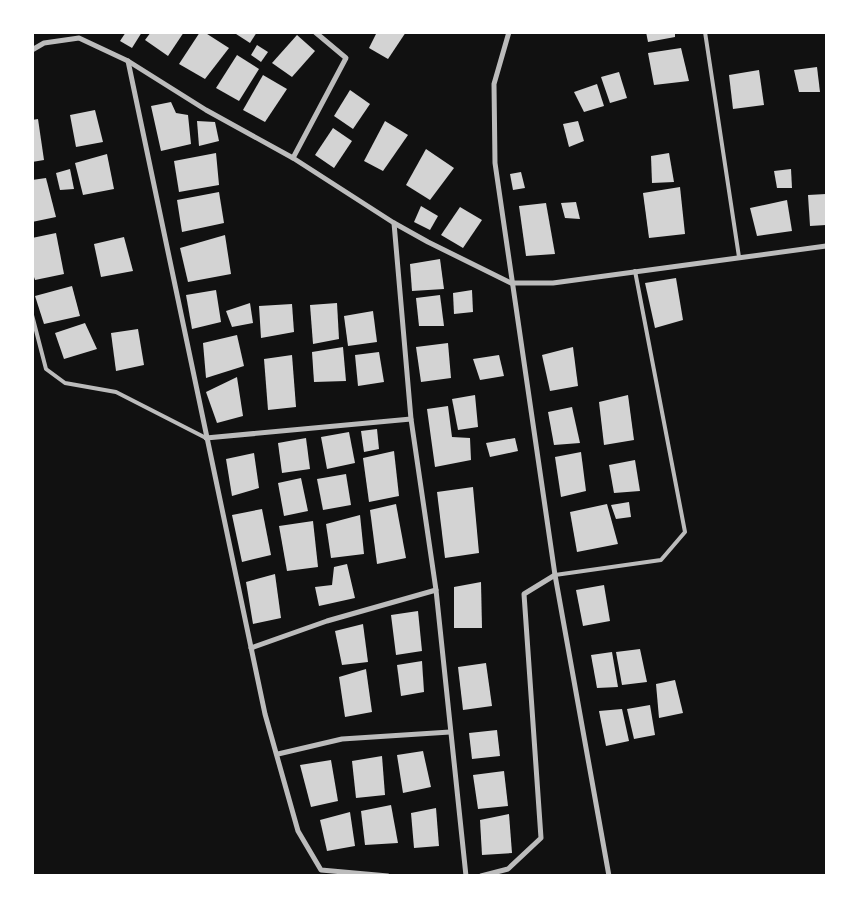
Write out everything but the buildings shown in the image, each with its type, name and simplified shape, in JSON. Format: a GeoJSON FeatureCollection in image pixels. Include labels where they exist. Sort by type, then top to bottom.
{"type":"FeatureCollection","features":[{"type":"Feature","properties":{"kind":"street"},"geometry":{"type":"LineString","coordinates":[[293,158],[346,58],[315,32]]}},
{"type":"Feature","properties":{"kind":"street"},"geometry":{"type":"LineString","coordinates":[[509,32],[494,84],[495,163],[511,284],[555,575],[609,876]]}},
{"type":"Feature","properties":{"kind":"street"},"geometry":{"type":"LineString","coordinates":[[32,50],[44,43],[78,38],[128,61],[206,110],[293,158],[394,223],[511,284],[553,282],[826,246]]}},
{"type":"Feature","properties":{"kind":"street"},"geometry":{"type":"LineString","coordinates":[[128,61],[265,714],[278,754],[298,831],[322,873],[388,876]]}},
{"type":"Feature","properties":{"kind":"street"},"geometry":{"type":"LineString","coordinates":[[394,223],[411,419],[436,590],[466,876]]}},
{"type":"Feature","properties":{"kind":"street"},"geometry":{"type":"LineString","coordinates":[[206,438],[411,419]]}},
{"type":"Feature","properties":{"kind":"street"},"geometry":{"type":"LineString","coordinates":[[481,876],[508,868],[541,838],[524,594],[555,575]]}},
{"type":"Feature","properties":{"kind":"street"},"geometry":{"type":"LineString","coordinates":[[251,648],[327,621],[436,590]]}},
{"type":"Feature","properties":{"kind":"street"},"geometry":{"type":"LineString","coordinates":[[278,754],[342,740],[450,732]]}},
{"type":"Feature","properties":{"kind":"lane"},"geometry":{"type":"LineString","coordinates":[[705,32],[739,257]]}},
{"type":"Feature","properties":{"kind":"lane"},"geometry":{"type":"LineString","coordinates":[[555,575],[661,560],[685,532],[635,272]]}},
{"type":"Feature","properties":{"kind":"lane"},"geometry":{"type":"LineString","coordinates":[[32,315],[46,369],[65,384],[116,392],[206,438]]}}]}
